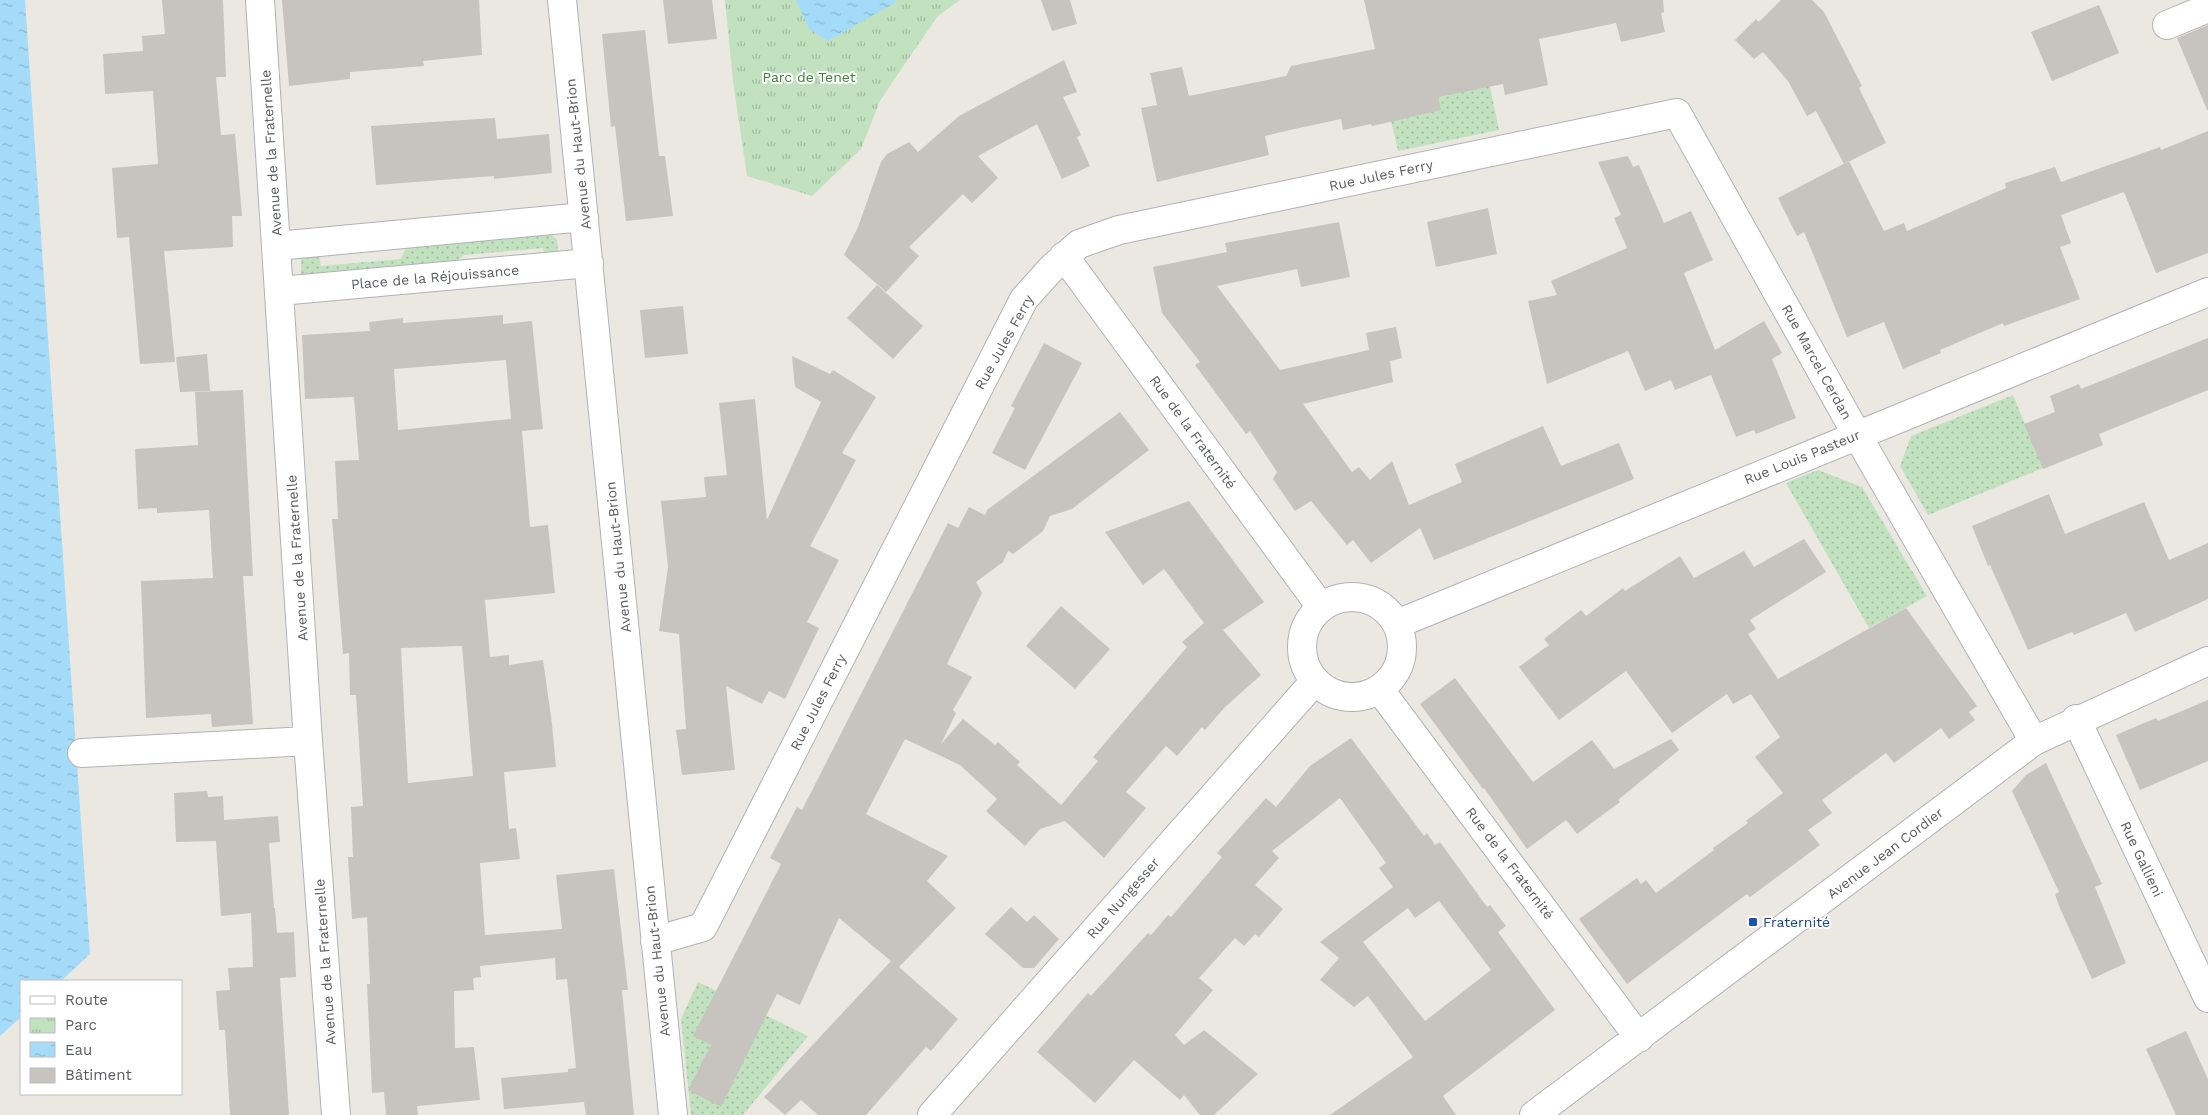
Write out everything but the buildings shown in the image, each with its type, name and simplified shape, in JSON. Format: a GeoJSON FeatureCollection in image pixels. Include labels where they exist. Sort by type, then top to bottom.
{"type":"FeatureCollection","features":[{"type":"Feature","properties":{"kind":"street","name":"Avenue de la Fraternelle"},"geometry":{"type":"LineString","coordinates":[[260,0],[278,246],[308,741],[336,1115]]}},
{"type":"Feature","properties":{"kind":"street","name":"Avenue du Haut-Brion"},"geometry":{"type":"LineString","coordinates":[[562,0],[672,1115]]}},
{"type":"Feature","properties":{"kind":"street"},"geometry":{"type":"LineString","coordinates":[[2167,25],[2208,8]]}},
{"type":"Feature","properties":{"kind":"street","name":"Rue Jules Ferry"},"geometry":{"type":"LineString","coordinates":[[655,941],[703,927],[1024,299],[1064,256],[1079,244],[1119,230],[1677,113]]}},
{"type":"Feature","properties":{"kind":"street","name":"Rue Marcel Cerdan"},"geometry":{"type":"LineString","coordinates":[[1677,113],[1857,435],[2034,741]]}},
{"type":"Feature","properties":{"kind":"street"},"geometry":{"type":"LineString","coordinates":[[278,246],[584,217]]}},
{"type":"Feature","properties":{"kind":"street","name":"Rue de la Fraternité"},"geometry":{"type":"LineString","coordinates":[[1064,256],[1322,607]]}},
{"type":"Feature","properties":{"kind":"street","name":"Place de la Réjouissance"},"geometry":{"type":"LineString","coordinates":[[280,291],[589,263]]}},
{"type":"Feature","properties":{"kind":"street","name":"Rue Louis Pasteur"},"geometry":{"type":"LineString","coordinates":[[1397,624],[2208,292]]}},
{"type":"Feature","properties":{"kind":"street"},"geometry":{"type":"LineString","coordinates":[[1355,596],[1372,600],[1387,610],[1397,624],[1402,638],[1403,653],[1399,667],[1392,680],[1380,690],[1368,696],[1339,697],[1326,691],[1314,682],[1305,667],[1301,651],[1306,626],[1322,607],[1337,599],[1355,596]]}},
{"type":"Feature","properties":{"kind":"street","name":"Avenue Jean Cordier"},"geometry":{"type":"LineString","coordinates":[[1534,1115],[2034,741],[2076,719],[2208,661]]}},
{"type":"Feature","properties":{"kind":"street","name":"Rue Nungesser"},"geometry":{"type":"LineString","coordinates":[[932,1115],[1314,682]]}},
{"type":"Feature","properties":{"kind":"street","name":"Rue de la Fraternité"},"geometry":{"type":"LineString","coordinates":[[1380,690],[1639,1038]]}},
{"type":"Feature","properties":{"kind":"street","name":"Rue Gallieni"},"geometry":{"type":"LineString","coordinates":[[2076,719],[2208,998]]}},
{"type":"Feature","properties":{"kind":"street"},"geometry":{"type":"LineString","coordinates":[[82,753],[308,741]]}},
{"type":"Feature","properties":{"kind":"green space","name":"Parc de Tenet"},"geometry":{"type":"Polygon","coordinates":[[[725,0],[960,0],[938,16],[880,101],[861,149],[812,196],[747,176],[733,82],[725,0]]]}},
{"type":"Feature","properties":{"kind":"green space"},"geometry":{"type":"Polygon","coordinates":[[[1472,0],[1499,130],[1398,151],[1390,116],[1472,0]]]}},
{"type":"Feature","properties":{"kind":"green space"},"geometry":{"type":"Polygon","coordinates":[[[551,234],[557,240],[558,253],[545,258],[543,248],[464,255],[452,266],[308,281],[301,274],[301,260],[304,254],[318,252],[321,266],[401,259],[406,247],[551,234]]]}},
{"type":"Feature","properties":{"kind":"green space"},"geometry":{"type":"Polygon","coordinates":[[[2013,395],[2043,468],[1928,515],[1900,466],[1911,436],[2013,395]]]}},
{"type":"Feature","properties":{"kind":"green space"},"geometry":{"type":"Polygon","coordinates":[[[1818,470],[1862,487],[1927,596],[1869,628],[1786,483],[1818,470]]]}},
{"type":"Feature","properties":{"kind":"green space"},"geometry":{"type":"Polygon","coordinates":[[[698,982],[808,1036],[743,1115],[691,1115],[681,1019],[698,982]]]}},
{"type":"Feature","properties":{"kind":"water"},"geometry":{"type":"Polygon","coordinates":[[[0,0],[25,0],[90,954],[62,980],[20,980],[20,1018],[0,1036],[0,0]]]}},
{"type":"Feature","properties":{"kind":"water"},"geometry":{"type":"Polygon","coordinates":[[[796,0],[896,0],[893,4],[828,41],[809,29],[796,0]]]}},
{"type":"Feature","properties":{"kind":"place","name":"Fraternité"},"geometry":{"type":"Point","coordinates":[1753,922]}}]}
